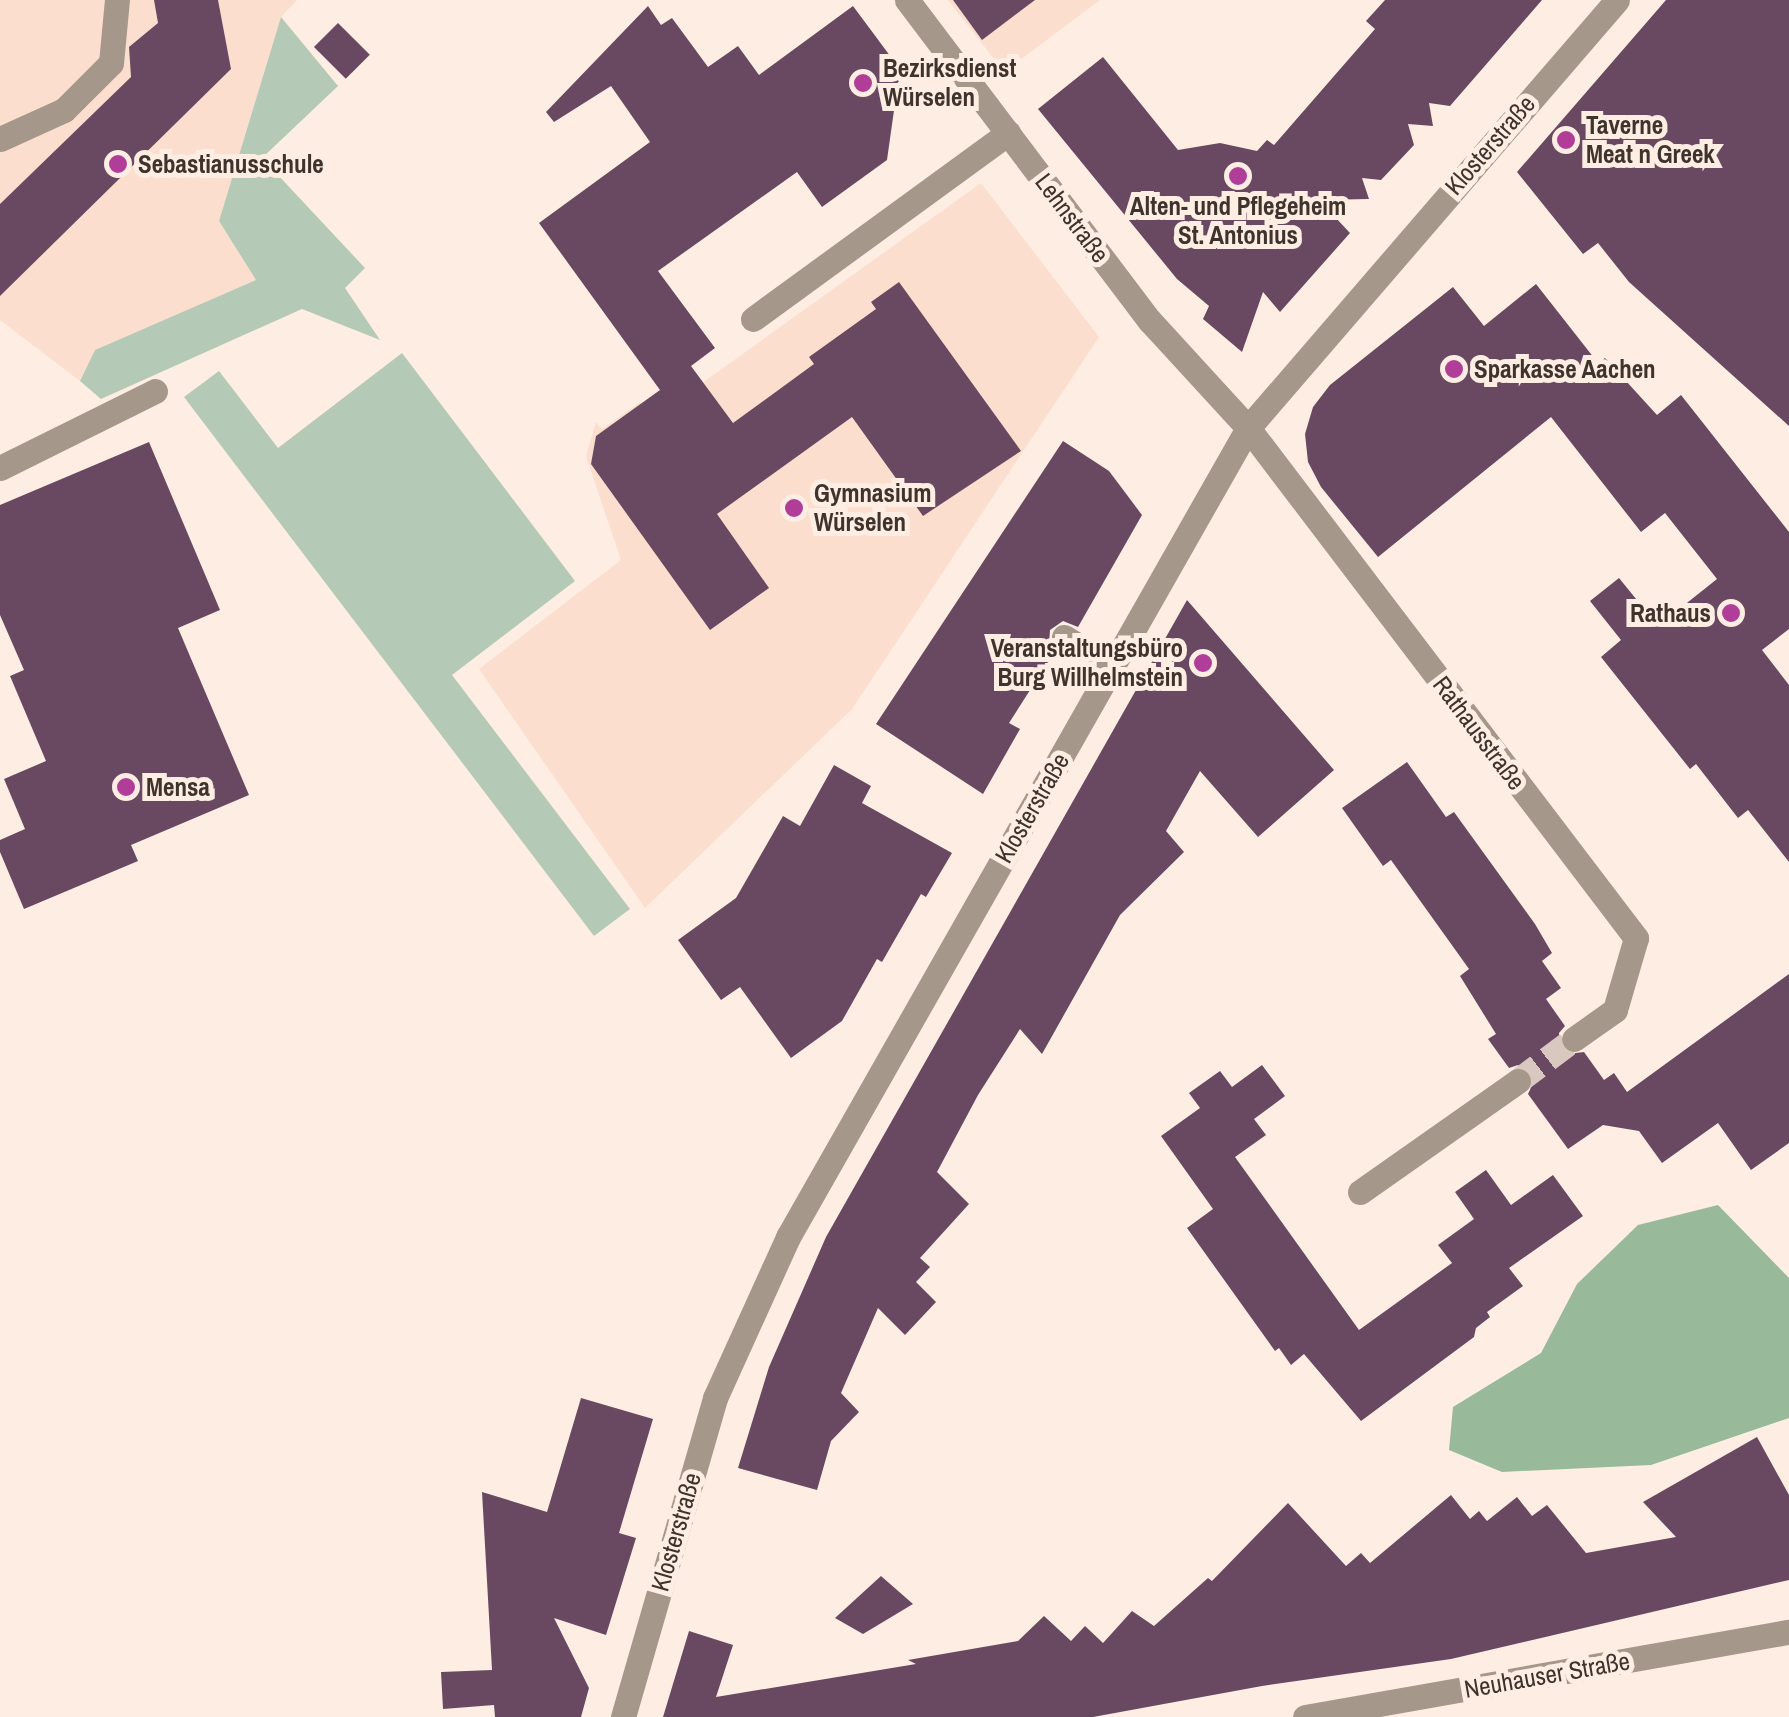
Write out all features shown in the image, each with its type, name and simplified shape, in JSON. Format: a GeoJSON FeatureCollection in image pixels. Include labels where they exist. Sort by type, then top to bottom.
{"type":"FeatureCollection","features":[{"type":"Feature","properties":{"kind":"street"},"geometry":{"type":"LineString","coordinates":[[0,139],[64,110],[111,63],[117,0]]}},
{"type":"Feature","properties":{"kind":"street","name":"Klosterstraße"},"geometry":{"type":"LineString","coordinates":[[623,1717],[716,1398],[788,1237],[1248,428],[1617,0]]}},
{"type":"Feature","properties":{"kind":"street","name":"Lehnstraße"},"geometry":{"type":"LineString","coordinates":[[909,1],[1150,322],[1248,428]]}},
{"type":"Feature","properties":{"kind":"street"},"geometry":{"type":"LineString","coordinates":[[753,320],[1008,133]]}},
{"type":"Feature","properties":{"kind":"street"},"geometry":{"type":"LineString","coordinates":[[0,468],[156,391]]}},
{"type":"Feature","properties":{"kind":"street","name":"Rathausstraße"},"geometry":{"type":"LineString","coordinates":[[1248,428],[1636,938],[1615,1010],[1574,1039]]}},
{"type":"Feature","properties":{"kind":"street"},"geometry":{"type":"LineString","coordinates":[[1064,637],[1112,666]]}},
{"type":"Feature","properties":{"kind":"street"},"geometry":{"type":"LineString","coordinates":[[1360,1192],[1518,1080]]}},
{"type":"Feature","properties":{"kind":"street","name":"Neuhauser Straße"},"geometry":{"type":"LineString","coordinates":[[1305,1717],[1789,1632]]}},
{"type":"Feature","properties":{"kind":"shaded area","name":"Sebastianusschule"},"geometry":{"type":"Polygon","coordinates":[[[0,0],[297,0],[281,17],[219,221],[256,280],[95,350],[80,381],[0,320],[0,0]]]}},
{"type":"Feature","properties":{"kind":"shaded area"},"geometry":{"type":"Polygon","coordinates":[[[948,0],[1100,0],[1004,72],[948,0]]]}},
{"type":"Feature","properties":{"kind":"shaded area","name":"Gymnasium Würselen"},"geometry":{"type":"Polygon","coordinates":[[[981,183],[1099,337],[852,709],[645,908],[479,669],[621,560],[586,456],[596,422],[602,429],[640,402],[652,419],[981,183]]]}},
{"type":"Feature","properties":{"kind":"green space"},"geometry":{"type":"Polygon","coordinates":[[[281,17],[338,86],[262,158],[365,268],[345,288],[380,340],[302,309],[101,399],[80,381],[95,350],[256,280],[219,221],[281,17]]]}},
{"type":"Feature","properties":{"kind":"green space"},"geometry":{"type":"Polygon","coordinates":[[[402,353],[575,581],[452,675],[630,909],[594,936],[184,397],[219,371],[278,448],[402,353]]]}},
{"type":"Feature","properties":{"kind":"green space"},"geometry":{"type":"Polygon","coordinates":[[[1718,1205],[1789,1278],[1789,1418],[1651,1465],[1502,1472],[1449,1450],[1453,1407],[1541,1353],[1577,1284],[1638,1225],[1718,1205]]]}},
{"type":"Feature","properties":{"kind":"building"},"geometry":{"type":"Polygon","coordinates":[[[154,0],[218,0],[231,69],[0,296],[0,204],[131,77],[129,47],[158,23],[154,0]]]}},
{"type":"Feature","properties":{"kind":"building"},"geometry":{"type":"Polygon","coordinates":[[[953,0],[1035,0],[982,40],[953,0]]]}},
{"type":"Feature","properties":{"kind":"building","name":"Alten- und Pflegeheim St. Antonius"},"geometry":{"type":"Polygon","coordinates":[[[1385,0],[1542,0],[1450,106],[1429,103],[1433,126],[1408,124],[1414,145],[1381,180],[1362,178],[1369,199],[1319,200],[1350,233],[1280,312],[1263,292],[1242,352],[1203,319],[1209,306],[1177,279],[1038,109],[1103,57],[1178,150],[1220,143],[1257,151],[1267,140],[1274,145],[1375,29],[1366,21],[1385,0]]]}},
{"type":"Feature","properties":{"kind":"building"},"geometry":{"type":"Polygon","coordinates":[[[1666,0],[1789,0],[1789,426],[1629,282],[1598,243],[1583,254],[1517,172],[1666,0]]]}},
{"type":"Feature","properties":{"kind":"building"},"geometry":{"type":"Polygon","coordinates":[[[648,6],[661,25],[672,18],[708,67],[738,46],[759,75],[853,6],[905,76],[898,82],[887,160],[822,207],[797,172],[658,271],[715,348],[691,366],[733,423],[814,364],[809,357],[876,309],[871,302],[899,282],[1021,451],[923,516],[852,417],[717,514],[769,588],[710,630],[591,464],[596,436],[660,390],[539,223],[650,142],[611,86],[554,122],[546,112],[648,6]]]}},
{"type":"Feature","properties":{"kind":"building"},"geometry":{"type":"Polygon","coordinates":[[[338,23],[370,55],[346,79],[314,47],[338,23]]]}},
{"type":"Feature","properties":{"kind":"building"},"geometry":{"type":"Polygon","coordinates":[[[1536,284],[1598,363],[1605,358],[1657,415],[1681,395],[1789,532],[1789,629],[1762,650],[1789,685],[1789,862],[1748,810],[1738,818],[1696,764],[1690,769],[1601,657],[1621,640],[1590,601],[1619,578],[1658,626],[1717,579],[1665,513],[1641,532],[1551,417],[1378,557],[1321,487],[1308,462],[1305,434],[1313,407],[1330,385],[1453,287],[1484,326],[1536,284]]]}},
{"type":"Feature","properties":{"kind":"building"},"geometry":{"type":"Polygon","coordinates":[[[1063,441],[1109,471],[1142,515],[1078,627],[1063,621],[1050,630],[1049,644],[1055,651],[1009,723],[1020,729],[983,794],[876,724],[1063,441]]]}},
{"type":"Feature","properties":{"kind":"building"},"geometry":{"type":"Polygon","coordinates":[[[149,442],[220,610],[178,628],[249,795],[131,845],[138,861],[24,909],[0,852],[0,840],[25,829],[4,779],[46,761],[10,676],[24,670],[0,615],[0,505],[149,442]]]}},
{"type":"Feature","properties":{"kind":"building"},"geometry":{"type":"Polygon","coordinates":[[[1187,600],[1334,770],[1258,837],[1200,771],[1166,831],[1184,852],[1120,915],[1042,1054],[1020,1029],[978,1095],[937,1172],[969,1204],[920,1258],[930,1267],[916,1282],[936,1302],[905,1335],[878,1308],[841,1393],[859,1412],[831,1441],[817,1490],[738,1468],[769,1367],[826,1237],[1187,600]]]}},
{"type":"Feature","properties":{"kind":"building"},"geometry":{"type":"Polygon","coordinates":[[[1407,762],[1446,817],[1454,812],[1535,924],[1552,953],[1542,961],[1561,988],[1546,999],[1565,1026],[1559,1033],[1560,1048],[1568,1054],[1584,1052],[1604,1080],[1614,1073],[1627,1092],[1789,974],[1789,1143],[1751,1170],[1718,1123],[1662,1163],[1639,1131],[1603,1125],[1568,1149],[1528,1094],[1534,1081],[1531,1071],[1518,1065],[1509,1068],[1488,1039],[1496,1034],[1460,976],[1469,969],[1391,860],[1383,866],[1342,808],[1407,762]]]}},
{"type":"Feature","properties":{"kind":"building"},"geometry":{"type":"Polygon","coordinates":[[[834,765],[871,786],[862,803],[952,853],[926,897],[921,894],[882,962],[877,959],[842,1021],[791,1058],[740,987],[721,1000],[678,940],[736,898],[783,816],[800,826],[834,765]]]}},
{"type":"Feature","properties":{"kind":"building"},"geometry":{"type":"Polygon","coordinates":[[[1262,1065],[1285,1096],[1254,1119],[1266,1135],[1235,1157],[1359,1330],[1452,1263],[1438,1245],[1474,1219],[1455,1192],[1486,1170],[1511,1205],[1553,1175],[1583,1216],[1509,1268],[1523,1286],[1487,1312],[1490,1317],[1476,1328],[1474,1337],[1361,1421],[1304,1354],[1291,1365],[1279,1348],[1275,1351],[1187,1228],[1213,1209],[1161,1136],[1200,1108],[1189,1093],[1220,1071],[1232,1087],[1262,1065]]]}},
{"type":"Feature","properties":{"kind":"building"},"geometry":{"type":"Polygon","coordinates":[[[581,1398],[653,1419],[619,1533],[636,1538],[606,1635],[554,1618],[589,1688],[581,1717],[495,1717],[494,1705],[443,1709],[441,1672],[492,1670],[482,1492],[547,1512],[581,1398]]]}},
{"type":"Feature","properties":{"kind":"building"},"geometry":{"type":"Polygon","coordinates":[[[1757,1437],[1789,1495],[1789,1580],[1451,1659],[1262,1686],[1093,1717],[663,1717],[689,1631],[733,1645],[716,1697],[916,1664],[908,1660],[1018,1641],[1044,1616],[1071,1641],[1085,1626],[1103,1643],[1132,1611],[1154,1626],[1208,1578],[1212,1581],[1288,1503],[1346,1566],[1361,1553],[1370,1563],[1451,1495],[1470,1519],[1479,1511],[1487,1521],[1517,1497],[1532,1516],[1547,1505],[1586,1553],[1676,1537],[1643,1502],[1757,1437]]]}},
{"type":"Feature","properties":{"kind":"building"},"geometry":{"type":"Polygon","coordinates":[[[881,1576],[913,1604],[863,1634],[835,1618],[881,1576]]]}},
{"type":"Feature","properties":{"kind":"tunnel"},"geometry":{"type":"LineString","coordinates":[[1518,1081],[1574,1039]]}},
{"type":"Feature","properties":{"kind":"place","name":"Bezirksdienst Würselen"},"geometry":{"type":"Point","coordinates":[863,83]}},
{"type":"Feature","properties":{"kind":"place","name":"Taverne Meat n Greek"},"geometry":{"type":"Point","coordinates":[1566,140]}},
{"type":"Feature","properties":{"kind":"place","name":"Sebastianusschule"},"geometry":{"type":"Point","coordinates":[118,164]}},
{"type":"Feature","properties":{"kind":"place","name":"Alten- und Pflegeheim St. Antonius"},"geometry":{"type":"Point","coordinates":[1238,176]}},
{"type":"Feature","properties":{"kind":"place","name":"Sparkasse Aachen"},"geometry":{"type":"Point","coordinates":[1454,369]}},
{"type":"Feature","properties":{"kind":"place","name":"Gymnasium Würselen"},"geometry":{"type":"Point","coordinates":[794,508]}},
{"type":"Feature","properties":{"kind":"place","name":"Rathaus"},"geometry":{"type":"Point","coordinates":[1731,613]}},
{"type":"Feature","properties":{"kind":"place","name":"Veranstaltungsbüro Burg Willhelmstein"},"geometry":{"type":"Point","coordinates":[1203,663]}},
{"type":"Feature","properties":{"kind":"place","name":"Mensa"},"geometry":{"type":"Point","coordinates":[126,787]}}]}
